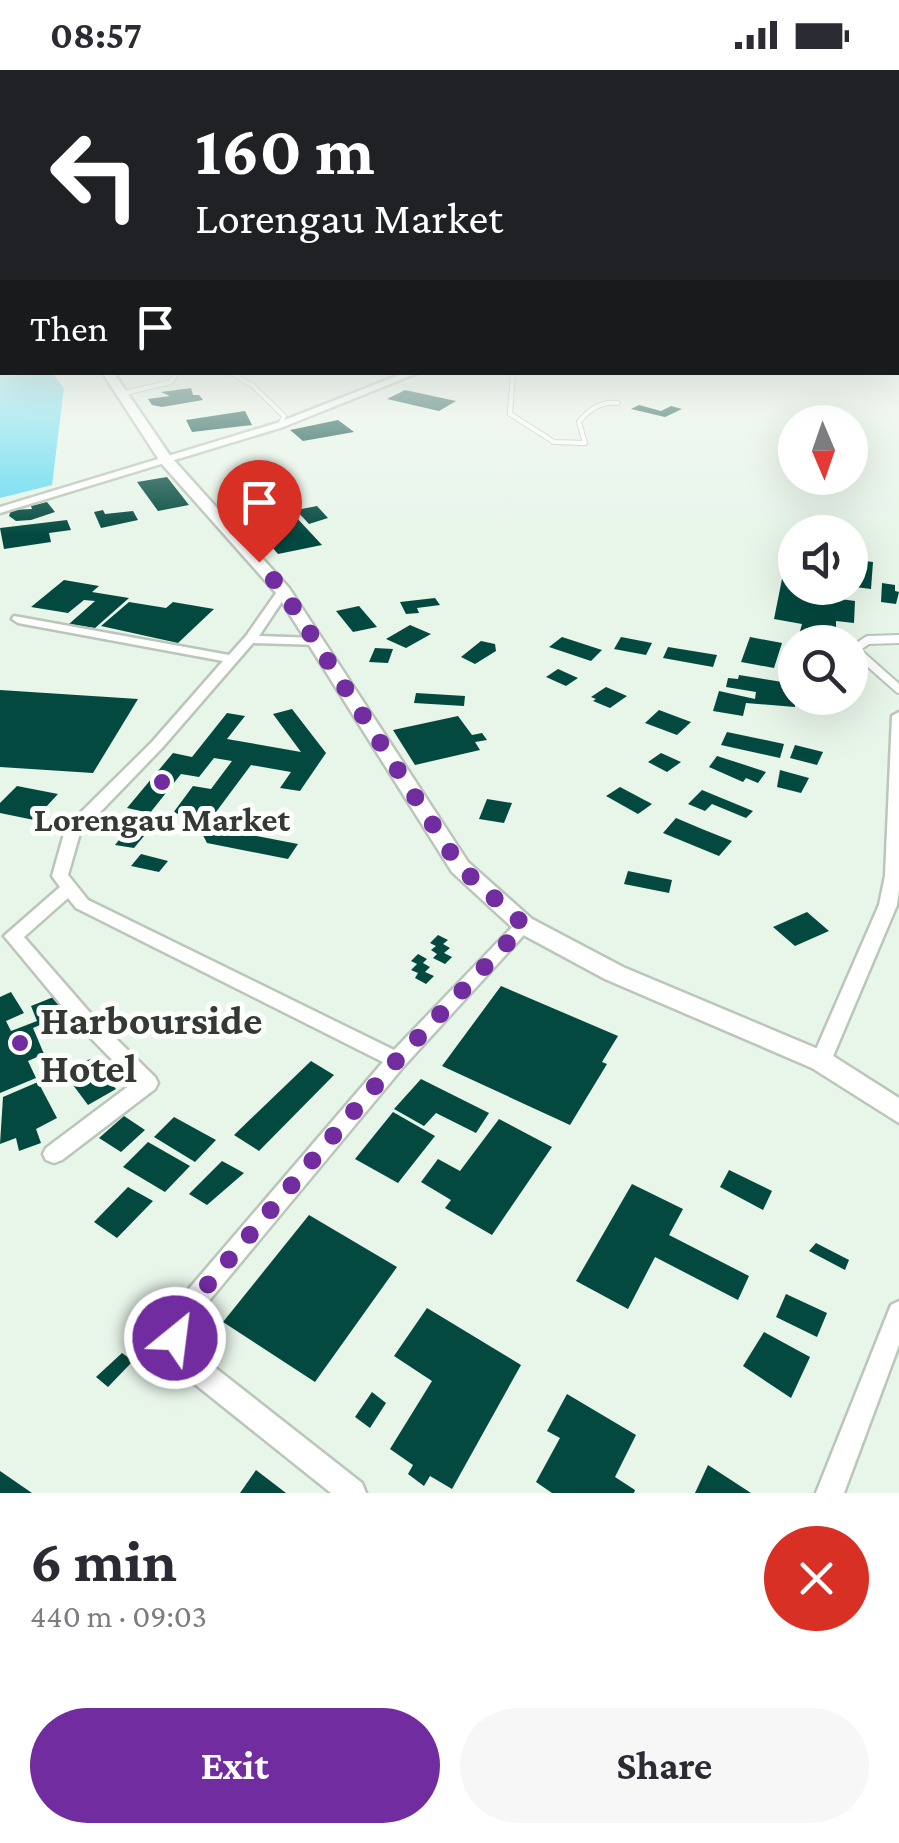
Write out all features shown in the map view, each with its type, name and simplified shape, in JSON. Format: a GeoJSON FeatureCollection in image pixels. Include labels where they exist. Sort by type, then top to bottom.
{"type":"FeatureCollection","features":[{"type":"Feature","properties":{"kind":"main road"},"geometry":{"type":"LineString","coordinates":[[127,402],[166,460],[283,591],[460,867],[524,925],[614,972],[820,1061],[899,1112]]}},
{"type":"Feature","properties":{"kind":"street"},"geometry":{"type":"LineString","coordinates":[[0,510],[280,425],[338,402]]}},
{"type":"Feature","properties":{"kind":"street"},"geometry":{"type":"LineString","coordinates":[[283,591],[250,639],[157,745],[72,830],[60,876],[82,904],[397,1060]]}},
{"type":"Feature","properties":{"kind":"street"},"geometry":{"type":"LineString","coordinates":[[18,619],[231,659]]}},
{"type":"Feature","properties":{"kind":"street"},"geometry":{"type":"LineString","coordinates":[[250,639],[316,642]]}},
{"type":"Feature","properties":{"kind":"street"},"geometry":{"type":"LineString","coordinates":[[820,1061],[888,905],[893,876],[899,716]]}},
{"type":"Feature","properties":{"kind":"street"},"geometry":{"type":"LineString","coordinates":[[54,1154],[148,1083],[85,1020],[12,936],[69,888]]}},
{"type":"Feature","properties":{"kind":"street"},"geometry":{"type":"LineString","coordinates":[[352,1493],[180,1356],[175,1338],[178,1320],[397,1060],[524,925]]}},
{"type":"Feature","properties":{"kind":"street"},"geometry":{"type":"LineString","coordinates":[[830,1493],[898,1318]]}},
{"type":"Feature","properties":{"kind":"lane"},"geometry":{"type":"LineString","coordinates":[[266,402],[284,416],[280,425]]}},
{"type":"Feature","properties":{"kind":"lane"},"geometry":{"type":"LineString","coordinates":[[511,402],[510,414],[544,439],[560,444],[584,443],[579,422],[588,410],[605,402]]}},
{"type":"Feature","properties":{"kind":"lane"},"geometry":{"type":"LineString","coordinates":[[868,640],[899,640]]}},
{"type":"Feature","properties":{"kind":"lane"},"geometry":{"type":"LineString","coordinates":[[868,664],[899,689]]}},
{"type":"Feature","properties":{"kind":"water"},"geometry":{"type":"Polygon","coordinates":[[[0,402],[62,402],[52,485],[0,498],[0,402]]]}},
{"type":"Feature","properties":{"kind":"building"},"geometry":{"type":"Polygon","coordinates":[[[150,402],[189,402],[162,407],[150,402]]]}},
{"type":"Feature","properties":{"kind":"building"},"geometry":{"type":"Polygon","coordinates":[[[402,402],[454,402],[439,411],[402,402]]]}},
{"type":"Feature","properties":{"kind":"building"},"geometry":{"type":"Polygon","coordinates":[[[639,405],[661,411],[671,406],[682,409],[665,417],[631,409],[639,405]]]}},
{"type":"Feature","properties":{"kind":"building"},"geometry":{"type":"Polygon","coordinates":[[[245,411],[252,425],[192,432],[186,420],[245,411]]]}},
{"type":"Feature","properties":{"kind":"building"},"geometry":{"type":"Polygon","coordinates":[[[338,420],[354,432],[303,441],[290,430],[338,420]]]}},
{"type":"Feature","properties":{"kind":"building"},"geometry":{"type":"Polygon","coordinates":[[[167,477],[189,505],[158,511],[137,482],[167,477]]]}},
{"type":"Feature","properties":{"kind":"building"},"geometry":{"type":"Polygon","coordinates":[[[47,502],[55,512],[31,520],[16,521],[9,516],[11,510],[32,509],[31,506],[47,502]]]}},
{"type":"Feature","properties":{"kind":"building"},"geometry":{"type":"Polygon","coordinates":[[[317,506],[328,518],[309,524],[296,510],[317,506]]]}},
{"type":"Feature","properties":{"kind":"building"},"geometry":{"type":"Polygon","coordinates":[[[103,510],[105,514],[133,511],[138,520],[101,528],[94,512],[103,510]]]}},
{"type":"Feature","properties":{"kind":"building"},"geometry":{"type":"Polygon","coordinates":[[[295,516],[322,545],[278,554],[252,524],[295,516]]]}},
{"type":"Feature","properties":{"kind":"building"},"geometry":{"type":"Polygon","coordinates":[[[67,520],[71,530],[49,533],[51,542],[4,549],[0,528],[67,520]]]}},
{"type":"Feature","properties":{"kind":"building"},"geometry":{"type":"Polygon","coordinates":[[[868,561],[873,562],[871,589],[868,589],[868,561]]]}},
{"type":"Feature","properties":{"kind":"building"},"geometry":{"type":"Polygon","coordinates":[[[64,580],[99,586],[92,592],[129,598],[95,628],[69,624],[95,601],[84,600],[68,613],[31,607],[64,580]]]}},
{"type":"Feature","properties":{"kind":"building"},"geometry":{"type":"Polygon","coordinates":[[[882,583],[895,585],[899,592],[896,604],[881,602],[882,583]]]}},
{"type":"Feature","properties":{"kind":"building"},"geometry":{"type":"Polygon","coordinates":[[[435,598],[440,605],[417,608],[419,613],[406,614],[400,602],[435,598]]]}},
{"type":"Feature","properties":{"kind":"building"},"geometry":{"type":"Polygon","coordinates":[[[778,599],[778,605],[855,605],[854,623],[802,625],[774,619],[778,599]]]}},
{"type":"Feature","properties":{"kind":"building"},"geometry":{"type":"Polygon","coordinates":[[[129,602],[166,608],[173,602],[214,609],[178,643],[101,626],[129,602]]]}},
{"type":"Feature","properties":{"kind":"building"},"geometry":{"type":"Polygon","coordinates":[[[359,606],[377,627],[353,632],[336,611],[359,606]]]}},
{"type":"Feature","properties":{"kind":"building"},"geometry":{"type":"Polygon","coordinates":[[[410,625],[431,634],[406,648],[386,639],[410,625]]]}},
{"type":"Feature","properties":{"kind":"building"},"geometry":{"type":"Polygon","coordinates":[[[562,637],[602,650],[591,661],[549,647],[562,637]]]}},
{"type":"Feature","properties":{"kind":"building"},"geometry":{"type":"Polygon","coordinates":[[[621,637],[652,643],[646,655],[614,649],[621,637]]]}},
{"type":"Feature","properties":{"kind":"building"},"geometry":{"type":"Polygon","coordinates":[[[750,637],[778,642],[774,668],[741,662],[750,637]]]}},
{"type":"Feature","properties":{"kind":"building"},"geometry":{"type":"Polygon","coordinates":[[[481,641],[495,644],[496,651],[475,664],[461,657],[481,641]]]}},
{"type":"Feature","properties":{"kind":"building"},"geometry":{"type":"Polygon","coordinates":[[[668,647],[717,655],[713,667],[663,658],[668,647]]]}},
{"type":"Feature","properties":{"kind":"building"},"geometry":{"type":"Polygon","coordinates":[[[375,648],[393,649],[388,663],[369,662],[375,648]]]}},
{"type":"Feature","properties":{"kind":"building"},"geometry":{"type":"Polygon","coordinates":[[[558,669],[578,678],[566,686],[546,677],[558,669]]]}},
{"type":"Feature","properties":{"kind":"building"},"geometry":{"type":"Polygon","coordinates":[[[739,675],[778,681],[778,706],[746,703],[743,716],[713,711],[719,691],[755,699],[756,692],[726,687],[728,678],[738,679],[739,675]]]}},
{"type":"Feature","properties":{"kind":"building"},"geometry":{"type":"Polygon","coordinates":[[[606,687],[627,696],[610,708],[593,701],[596,699],[591,697],[606,687]]]}},
{"type":"Feature","properties":{"kind":"building"},"geometry":{"type":"Polygon","coordinates":[[[0,690],[138,699],[93,773],[0,767],[0,690]]]}},
{"type":"Feature","properties":{"kind":"building"},"geometry":{"type":"Polygon","coordinates":[[[416,693],[465,696],[464,706],[414,703],[416,693]]]}},
{"type":"Feature","properties":{"kind":"building","name":"Lorengau Market"},"geometry":{"type":"Polygon","coordinates":[[[292,709],[326,753],[300,791],[280,788],[291,772],[251,765],[216,812],[226,830],[298,844],[288,859],[207,843],[193,816],[173,813],[193,786],[211,789],[232,761],[214,758],[199,777],[181,774],[150,813],[127,808],[173,753],[192,757],[227,713],[245,716],[227,739],[301,752],[273,714],[292,709]]]}},
{"type":"Feature","properties":{"kind":"building"},"geometry":{"type":"Polygon","coordinates":[[[659,710],[691,722],[677,735],[645,723],[659,710]]]}},
{"type":"Feature","properties":{"kind":"building"},"geometry":{"type":"Polygon","coordinates":[[[458,716],[472,735],[482,733],[487,740],[475,742],[480,750],[415,765],[393,730],[458,716]]]}},
{"type":"Feature","properties":{"kind":"building"},"geometry":{"type":"Polygon","coordinates":[[[727,732],[784,744],[780,758],[721,745],[727,732]]]}},
{"type":"Feature","properties":{"kind":"building"},"geometry":{"type":"Polygon","coordinates":[[[795,745],[823,752],[817,765],[790,758],[795,745]]]}},
{"type":"Feature","properties":{"kind":"building"},"geometry":{"type":"Polygon","coordinates":[[[661,753],[681,762],[667,772],[648,762],[661,753]]]}},
{"type":"Feature","properties":{"kind":"building"},"geometry":{"type":"Polygon","coordinates":[[[717,756],[766,772],[758,783],[746,778],[743,782],[709,767],[717,756]]]}},
{"type":"Feature","properties":{"kind":"building"},"geometry":{"type":"Polygon","coordinates":[[[780,770],[809,778],[801,793],[777,787],[780,770]]]}},
{"type":"Feature","properties":{"kind":"building"},"geometry":{"type":"Polygon","coordinates":[[[17,786],[58,794],[34,820],[0,813],[0,803],[17,786]]]}},
{"type":"Feature","properties":{"kind":"building"},"geometry":{"type":"Polygon","coordinates":[[[620,787],[652,804],[638,814],[606,796],[620,787]]]}},
{"type":"Feature","properties":{"kind":"building"},"geometry":{"type":"Polygon","coordinates":[[[702,790],[753,811],[746,818],[712,804],[705,811],[688,804],[702,790]]]}},
{"type":"Feature","properties":{"kind":"building"},"geometry":{"type":"Polygon","coordinates":[[[487,799],[512,803],[504,823],[479,819],[487,799]]]}},
{"type":"Feature","properties":{"kind":"building"},"geometry":{"type":"Polygon","coordinates":[[[676,818],[732,841],[719,856],[663,833],[676,818]]]}},
{"type":"Feature","properties":{"kind":"building"},"geometry":{"type":"Polygon","coordinates":[[[131,825],[149,830],[134,848],[115,845],[131,825]]]}},
{"type":"Feature","properties":{"kind":"building"},"geometry":{"type":"Polygon","coordinates":[[[141,854],[168,861],[159,872],[131,866],[141,854]]]}},
{"type":"Feature","properties":{"kind":"building"},"geometry":{"type":"Polygon","coordinates":[[[628,871],[672,880],[669,893],[624,884],[628,871]]]}},
{"type":"Feature","properties":{"kind":"building"},"geometry":{"type":"Polygon","coordinates":[[[807,912],[829,931],[795,946],[773,927],[807,912]]]}},
{"type":"Feature","properties":{"kind":"building"},"geometry":{"type":"Polygon","coordinates":[[[438,935],[448,940],[443,944],[450,948],[444,953],[452,957],[445,964],[433,958],[437,954],[431,950],[436,946],[430,943],[438,935]]]}},
{"type":"Feature","properties":{"kind":"building"},"geometry":{"type":"Polygon","coordinates":[[[418,954],[427,959],[423,963],[430,967],[425,972],[434,976],[426,984],[415,978],[418,973],[411,970],[417,964],[411,961],[418,954]]]}},
{"type":"Feature","properties":{"kind":"building"},"geometry":{"type":"Polygon","coordinates":[[[501,986],[618,1036],[602,1062],[607,1064],[570,1125],[442,1066],[501,986]]]}},
{"type":"Feature","properties":{"kind":"building","name":"Harbourside Hotel"},"geometry":{"type":"Polygon","coordinates":[[[11,992],[24,1013],[6,1021],[11,1031],[37,1021],[31,1006],[56,996],[67,1020],[41,1030],[40,1025],[33,1028],[44,1054],[28,1061],[36,1078],[0,1093],[0,997],[11,992]]]}},
{"type":"Feature","properties":{"kind":"building"},"geometry":{"type":"Polygon","coordinates":[[[90,1059],[116,1089],[88,1105],[64,1073],[90,1059]]]}},
{"type":"Feature","properties":{"kind":"building"},"geometry":{"type":"Polygon","coordinates":[[[311,1061],[334,1075],[259,1151],[234,1135],[311,1061]]]}},
{"type":"Feature","properties":{"kind":"building"},"geometry":{"type":"Polygon","coordinates":[[[421,1079],[489,1113],[476,1133],[436,1113],[424,1126],[394,1109],[421,1079]]]}},
{"type":"Feature","properties":{"kind":"building"},"geometry":{"type":"Polygon","coordinates":[[[38,1082],[57,1118],[36,1129],[41,1143],[19,1151],[16,1138],[0,1144],[3,1097],[38,1082]]]}},
{"type":"Feature","properties":{"kind":"building"},"geometry":{"type":"Polygon","coordinates":[[[393,1112],[435,1136],[398,1183],[355,1159],[393,1112]]]}},
{"type":"Feature","properties":{"kind":"building"},"geometry":{"type":"Polygon","coordinates":[[[124,1116],[145,1130],[121,1152],[99,1138],[124,1116]]]}},
{"type":"Feature","properties":{"kind":"building"},"geometry":{"type":"Polygon","coordinates":[[[174,1117],[216,1140],[195,1162],[154,1137],[174,1117]]]}},
{"type":"Feature","properties":{"kind":"building"},"geometry":{"type":"Polygon","coordinates":[[[499,1119],[552,1147],[492,1235],[445,1208],[451,1200],[421,1182],[438,1159],[460,1171],[499,1119]]]}},
{"type":"Feature","properties":{"kind":"building"},"geometry":{"type":"Polygon","coordinates":[[[148,1142],[190,1166],[165,1192],[123,1167],[148,1142]]]}},
{"type":"Feature","properties":{"kind":"building"},"geometry":{"type":"Polygon","coordinates":[[[222,1161],[244,1173],[207,1205],[189,1194],[222,1161]]]}},
{"type":"Feature","properties":{"kind":"building"},"geometry":{"type":"Polygon","coordinates":[[[729,1170],[772,1191],[763,1210],[720,1187],[729,1170]]]}},
{"type":"Feature","properties":{"kind":"building"},"geometry":{"type":"Polygon","coordinates":[[[632,1184],[683,1209],[669,1235],[749,1276],[738,1300],[655,1257],[628,1309],[576,1281],[632,1184]]]}},
{"type":"Feature","properties":{"kind":"building"},"geometry":{"type":"Polygon","coordinates":[[[128,1187],[153,1201],[117,1238],[94,1222],[128,1187]]]}},
{"type":"Feature","properties":{"kind":"building"},"geometry":{"type":"Polygon","coordinates":[[[309,1215],[397,1267],[315,1382],[223,1322],[309,1215]]]}},
{"type":"Feature","properties":{"kind":"building"},"geometry":{"type":"Polygon","coordinates":[[[816,1243],[849,1260],[845,1270],[809,1251],[816,1243]]]}},
{"type":"Feature","properties":{"kind":"building"},"geometry":{"type":"Polygon","coordinates":[[[786,1294],[827,1313],[817,1337],[776,1317],[786,1294]]]}},
{"type":"Feature","properties":{"kind":"building"},"geometry":{"type":"Polygon","coordinates":[[[427,1308],[521,1365],[452,1489],[430,1476],[424,1486],[408,1474],[413,1465],[390,1449],[432,1381],[394,1356],[427,1308]]]}},
{"type":"Feature","properties":{"kind":"building"},"geometry":{"type":"Polygon","coordinates":[[[764,1332],[810,1357],[791,1398],[743,1366],[764,1332]]]}},
{"type":"Feature","properties":{"kind":"building"},"geometry":{"type":"Polygon","coordinates":[[[122,1353],[133,1361],[108,1387],[96,1377],[122,1353]]]}},
{"type":"Feature","properties":{"kind":"building"},"geometry":{"type":"Polygon","coordinates":[[[372,1392],[386,1403],[370,1428],[355,1417],[372,1392]]]}},
{"type":"Feature","properties":{"kind":"building"},"geometry":{"type":"Polygon","coordinates":[[[567,1394],[636,1435],[615,1477],[634,1493],[552,1493],[536,1482],[560,1438],[547,1431],[567,1394]]]}},
{"type":"Feature","properties":{"kind":"building"},"geometry":{"type":"Polygon","coordinates":[[[708,1465],[751,1493],[695,1493],[708,1465]]]}},
{"type":"Feature","properties":{"kind":"building"},"geometry":{"type":"Polygon","coordinates":[[[256,1470],[286,1493],[240,1493],[256,1470]]]}},
{"type":"Feature","properties":{"kind":"building"},"geometry":{"type":"Polygon","coordinates":[[[0,1471],[32,1493],[0,1493],[0,1471]]]}},
{"type":"Feature","properties":{"kind":"place","name":"Lorengau Market"},"geometry":{"type":"Point","coordinates":[162,782]}},
{"type":"Feature","properties":{"kind":"place","name":"Harbourside Hotel"},"geometry":{"type":"Point","coordinates":[20,1043]}},
{"type":"Feature","properties":{"kind":"route"},"geometry":{"type":"LineString","coordinates":[[175,1338],[178,1320],[397,1060],[524,925],[460,867],[283,591],[259,562]]}}]}
